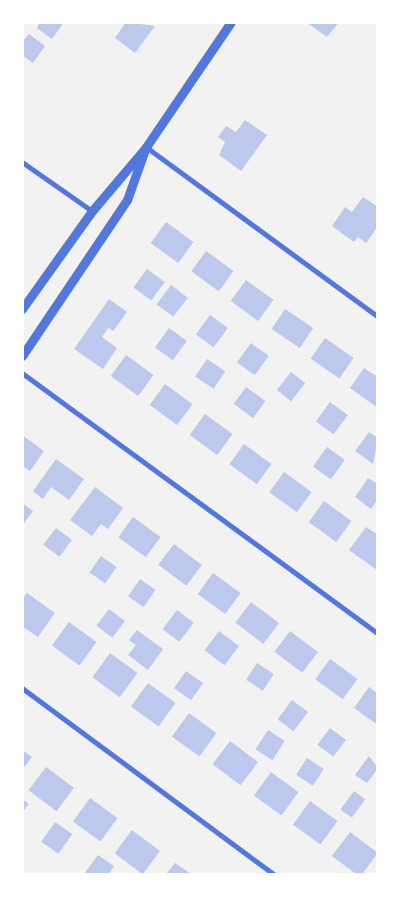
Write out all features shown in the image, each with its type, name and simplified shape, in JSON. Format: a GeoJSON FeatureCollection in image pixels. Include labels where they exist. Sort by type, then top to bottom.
{"type":"FeatureCollection","features":[{"type":"Feature","properties":{"kind":"street"},"geometry":{"type":"LineString","coordinates":[[22,309],[92,211],[146,147],[231,22]]}},
{"type":"Feature","properties":{"kind":"street"},"geometry":{"type":"LineString","coordinates":[[146,147],[378,317]]}},
{"type":"Feature","properties":{"kind":"street"},"geometry":{"type":"LineString","coordinates":[[22,356],[127,200],[146,147]]}},
{"type":"Feature","properties":{"kind":"street"},"geometry":{"type":"LineString","coordinates":[[22,162],[92,211]]}},
{"type":"Feature","properties":{"kind":"street"},"geometry":{"type":"LineString","coordinates":[[22,373],[378,634]]}},
{"type":"Feature","properties":{"kind":"street"},"geometry":{"type":"LineString","coordinates":[[22,688],[273,874]]}},
{"type":"Feature","properties":{"kind":"building"},"geometry":{"type":"Polygon","coordinates":[[[40,22],[64,22],[52,39],[37,28],[40,22]]]}},
{"type":"Feature","properties":{"kind":"building"},"geometry":{"type":"Polygon","coordinates":[[[126,22],[155,26],[135,53],[115,38],[126,22]]]}},
{"type":"Feature","properties":{"kind":"building"},"geometry":{"type":"Polygon","coordinates":[[[306,22],[339,22],[327,37],[306,22]]]}},
{"type":"Feature","properties":{"kind":"building"},"geometry":{"type":"Polygon","coordinates":[[[29,34],[45,46],[33,63],[22,55],[22,42],[29,34]]]}},
{"type":"Feature","properties":{"kind":"building"},"geometry":{"type":"Polygon","coordinates":[[[245,120],[267,135],[241,171],[219,155],[225,142],[218,137],[226,126],[236,132],[245,120]]]}},
{"type":"Feature","properties":{"kind":"building"},"geometry":{"type":"Polygon","coordinates":[[[363,197],[378,207],[378,226],[366,243],[358,237],[354,242],[332,226],[345,207],[352,212],[363,197]]]}},
{"type":"Feature","properties":{"kind":"building"},"geometry":{"type":"Polygon","coordinates":[[[166,222],[194,242],[178,263],[151,243],[166,222]]]}},
{"type":"Feature","properties":{"kind":"building"},"geometry":{"type":"Polygon","coordinates":[[[206,251],[234,271],[219,291],[191,271],[206,251]]]}},
{"type":"Feature","properties":{"kind":"building"},"geometry":{"type":"Polygon","coordinates":[[[147,269],[165,282],[151,301],[133,288],[147,269]]]}},
{"type":"Feature","properties":{"kind":"building"},"geometry":{"type":"Polygon","coordinates":[[[246,280],[274,300],[258,321],[231,301],[246,280]]]}},
{"type":"Feature","properties":{"kind":"building"},"geometry":{"type":"Polygon","coordinates":[[[171,285],[188,298],[173,317],[157,304],[171,285]]]}},
{"type":"Feature","properties":{"kind":"building"},"geometry":{"type":"Polygon","coordinates":[[[109,299],[127,312],[113,331],[108,328],[102,337],[117,348],[103,369],[74,349],[109,299]]]}},
{"type":"Feature","properties":{"kind":"building"},"geometry":{"type":"Polygon","coordinates":[[[285,309],[313,328],[300,348],[272,329],[285,309]]]}},
{"type":"Feature","properties":{"kind":"building"},"geometry":{"type":"Polygon","coordinates":[[[210,315],[228,328],[214,347],[196,334],[210,315]]]}},
{"type":"Feature","properties":{"kind":"building"},"geometry":{"type":"Polygon","coordinates":[[[169,328],[187,341],[173,360],[155,347],[169,328]]]}},
{"type":"Feature","properties":{"kind":"building"},"geometry":{"type":"Polygon","coordinates":[[[325,338],[354,358],[339,379],[311,358],[325,338]]]}},
{"type":"Feature","properties":{"kind":"building"},"geometry":{"type":"Polygon","coordinates":[[[251,343],[269,356],[255,375],[237,362],[251,343]]]}},
{"type":"Feature","properties":{"kind":"building"},"geometry":{"type":"Polygon","coordinates":[[[126,355],[154,375],[138,396],[111,376],[126,355]]]}},
{"type":"Feature","properties":{"kind":"building"},"geometry":{"type":"Polygon","coordinates":[[[207,359],[225,371],[213,389],[195,376],[207,359]]]}},
{"type":"Feature","properties":{"kind":"building"},"geometry":{"type":"Polygon","coordinates":[[[364,368],[378,377],[378,408],[350,388],[364,368]]]}},
{"type":"Feature","properties":{"kind":"building"},"geometry":{"type":"Polygon","coordinates":[[[291,372],[305,383],[291,401],[277,390],[291,372]]]}},
{"type":"Feature","properties":{"kind":"building"},"geometry":{"type":"Polygon","coordinates":[[[165,384],[193,404],[177,425],[150,405],[165,384]]]}},
{"type":"Feature","properties":{"kind":"building"},"geometry":{"type":"Polygon","coordinates":[[[246,387],[265,401],[253,418],[234,404],[246,387]]]}},
{"type":"Feature","properties":{"kind":"building"},"geometry":{"type":"Polygon","coordinates":[[[330,402],[348,415],[334,434],[316,421],[330,402]]]}},
{"type":"Feature","properties":{"kind":"building"},"geometry":{"type":"Polygon","coordinates":[[[205,414],[233,434],[217,455],[190,435],[205,414]]]}},
{"type":"Feature","properties":{"kind":"building"},"geometry":{"type":"Polygon","coordinates":[[[369,432],[378,438],[373,464],[355,451],[369,432]]]}},
{"type":"Feature","properties":{"kind":"building"},"geometry":{"type":"Polygon","coordinates":[[[22,435],[44,451],[30,471],[22,466],[22,435]]]}},
{"type":"Feature","properties":{"kind":"building"},"geometry":{"type":"Polygon","coordinates":[[[244,444],[272,464],[257,484],[229,464],[244,444]]]}},
{"type":"Feature","properties":{"kind":"building"},"geometry":{"type":"Polygon","coordinates":[[[327,447],[345,460],[331,479],[313,466],[327,447]]]}},
{"type":"Feature","properties":{"kind":"building"},"geometry":{"type":"Polygon","coordinates":[[[56,459],[84,479],[69,500],[51,487],[43,499],[33,491],[56,459]]]}},
{"type":"Feature","properties":{"kind":"building"},"geometry":{"type":"Polygon","coordinates":[[[284,472],[312,492],[297,512],[269,492],[284,472]]]}},
{"type":"Feature","properties":{"kind":"building"},"geometry":{"type":"Polygon","coordinates":[[[368,478],[378,484],[378,499],[371,509],[355,497],[368,478]]]}},
{"type":"Feature","properties":{"kind":"building"},"geometry":{"type":"Polygon","coordinates":[[[95,487],[123,508],[108,529],[101,524],[92,536],[70,520],[95,487]]]}},
{"type":"Feature","properties":{"kind":"building"},"geometry":{"type":"Polygon","coordinates":[[[324,501],[352,521],[336,542],[309,522],[324,501]]]}},
{"type":"Feature","properties":{"kind":"building"},"geometry":{"type":"Polygon","coordinates":[[[22,503],[33,511],[22,526],[22,503]]]}},
{"type":"Feature","properties":{"kind":"building"},"geometry":{"type":"Polygon","coordinates":[[[133,517],[161,537],[146,557],[118,537],[133,517]]]}},
{"type":"Feature","properties":{"kind":"building"},"geometry":{"type":"Polygon","coordinates":[[[366,527],[378,535],[377,570],[349,550],[366,527]]]}},
{"type":"Feature","properties":{"kind":"building"},"geometry":{"type":"Polygon","coordinates":[[[56,528],[72,540],[59,557],[43,545],[56,528]]]}},
{"type":"Feature","properties":{"kind":"building"},"geometry":{"type":"Polygon","coordinates":[[[174,544],[202,565],[186,586],[158,565],[174,544]]]}},
{"type":"Feature","properties":{"kind":"building"},"geometry":{"type":"Polygon","coordinates":[[[101,556],[117,567],[105,583],[90,572],[101,556]]]}},
{"type":"Feature","properties":{"kind":"building"},"geometry":{"type":"Polygon","coordinates":[[[213,573],[241,593],[225,614],[198,594],[213,573]]]}},
{"type":"Feature","properties":{"kind":"building"},"geometry":{"type":"Polygon","coordinates":[[[140,579],[156,590],[144,607],[128,596],[140,579]]]}},
{"type":"Feature","properties":{"kind":"building"},"geometry":{"type":"Polygon","coordinates":[[[27,593],[55,613],[38,637],[22,626],[22,599],[27,593]]]}},
{"type":"Feature","properties":{"kind":"building"},"geometry":{"type":"Polygon","coordinates":[[[251,602],[279,623],[263,644],[235,623],[251,602]]]}},
{"type":"Feature","properties":{"kind":"building"},"geometry":{"type":"Polygon","coordinates":[[[109,609],[125,621],[112,638],[96,626],[109,609]]]}},
{"type":"Feature","properties":{"kind":"building"},"geometry":{"type":"Polygon","coordinates":[[[177,610],[194,623],[179,642],[163,629],[177,610]]]}},
{"type":"Feature","properties":{"kind":"building"},"geometry":{"type":"Polygon","coordinates":[[[69,622],[97,642],[79,665],[52,645],[69,622]]]}},
{"type":"Feature","properties":{"kind":"building"},"geometry":{"type":"Polygon","coordinates":[[[137,630],[163,649],[148,670],[128,655],[136,645],[129,640],[137,630]]]}},
{"type":"Feature","properties":{"kind":"building"},"geometry":{"type":"Polygon","coordinates":[[[219,631],[239,646],[225,665],[205,650],[219,631]]]}},
{"type":"Feature","properties":{"kind":"building"},"geometry":{"type":"Polygon","coordinates":[[[290,631],[318,652],[302,673],[274,652],[290,631]]]}},
{"type":"Feature","properties":{"kind":"building"},"geometry":{"type":"Polygon","coordinates":[[[110,653],[138,673],[120,697],[92,677],[110,653]]]}},
{"type":"Feature","properties":{"kind":"building"},"geometry":{"type":"Polygon","coordinates":[[[330,659],[358,679],[343,699],[315,679],[330,659]]]}},
{"type":"Feature","properties":{"kind":"building"},"geometry":{"type":"Polygon","coordinates":[[[257,663],[274,674],[263,691],[246,680],[257,663]]]}},
{"type":"Feature","properties":{"kind":"building"},"geometry":{"type":"Polygon","coordinates":[[[186,671],[203,683],[191,700],[174,688],[186,671]]]}},
{"type":"Feature","properties":{"kind":"building"},"geometry":{"type":"Polygon","coordinates":[[[148,683],[176,703],[158,726],[131,706],[148,683]]]}},
{"type":"Feature","properties":{"kind":"building"},"geometry":{"type":"Polygon","coordinates":[[[369,687],[378,694],[378,725],[354,708],[369,687]]]}},
{"type":"Feature","properties":{"kind":"building"},"geometry":{"type":"Polygon","coordinates":[[[292,700],[308,712],[294,731],[278,719],[292,700]]]}},
{"type":"Feature","properties":{"kind":"building"},"geometry":{"type":"Polygon","coordinates":[[[189,713],[217,733],[199,756],[172,736],[189,713]]]}},
{"type":"Feature","properties":{"kind":"building"},"geometry":{"type":"Polygon","coordinates":[[[330,728],[346,740],[333,757],[317,745],[330,728]]]}},
{"type":"Feature","properties":{"kind":"building"},"geometry":{"type":"Polygon","coordinates":[[[268,730],[285,741],[272,760],[255,749],[268,730]]]}},
{"type":"Feature","properties":{"kind":"building"},"geometry":{"type":"Polygon","coordinates":[[[230,741],[258,762],[240,785],[213,764],[230,741]]]}},
{"type":"Feature","properties":{"kind":"building"},"geometry":{"type":"Polygon","coordinates":[[[22,750],[32,757],[22,770],[22,750]]]}},
{"type":"Feature","properties":{"kind":"building"},"geometry":{"type":"Polygon","coordinates":[[[369,756],[378,768],[367,783],[355,775],[369,756]]]}},
{"type":"Feature","properties":{"kind":"building"},"geometry":{"type":"Polygon","coordinates":[[[307,758],[324,769],[313,786],[296,775],[307,758]]]}},
{"type":"Feature","properties":{"kind":"building"},"geometry":{"type":"Polygon","coordinates":[[[46,767],[74,788],[56,811],[29,790],[46,767]]]}},
{"type":"Feature","properties":{"kind":"building"},"geometry":{"type":"Polygon","coordinates":[[[271,772],[299,792],[281,815],[254,795],[271,772]]]}},
{"type":"Feature","properties":{"kind":"building"},"geometry":{"type":"Polygon","coordinates":[[[354,791],[365,799],[352,818],[340,810],[354,791]]]}},
{"type":"Feature","properties":{"kind":"building"},"geometry":{"type":"Polygon","coordinates":[[[90,798],[118,818],[100,841],[73,821],[90,798]]]}},
{"type":"Feature","properties":{"kind":"building"},"geometry":{"type":"Polygon","coordinates":[[[22,799],[29,804],[22,813],[22,799]]]}},
{"type":"Feature","properties":{"kind":"building"},"geometry":{"type":"Polygon","coordinates":[[[310,801],[338,821],[320,844],[293,824],[310,801]]]}},
{"type":"Feature","properties":{"kind":"building"},"geometry":{"type":"Polygon","coordinates":[[[55,822],[72,834],[58,854],[41,842],[55,822]]]}},
{"type":"Feature","properties":{"kind":"building"},"geometry":{"type":"Polygon","coordinates":[[[132,830],[160,851],[143,874],[115,853],[132,830]]]}},
{"type":"Feature","properties":{"kind":"building"},"geometry":{"type":"Polygon","coordinates":[[[350,832],[378,853],[362,874],[356,874],[332,856],[350,832]]]}},
{"type":"Feature","properties":{"kind":"building"},"geometry":{"type":"Polygon","coordinates":[[[98,855],[114,866],[109,874],[84,874],[98,855]]]}},
{"type":"Feature","properties":{"kind":"building"},"geometry":{"type":"Polygon","coordinates":[[[175,863],[191,874],[166,874],[175,863]]]}}]}
